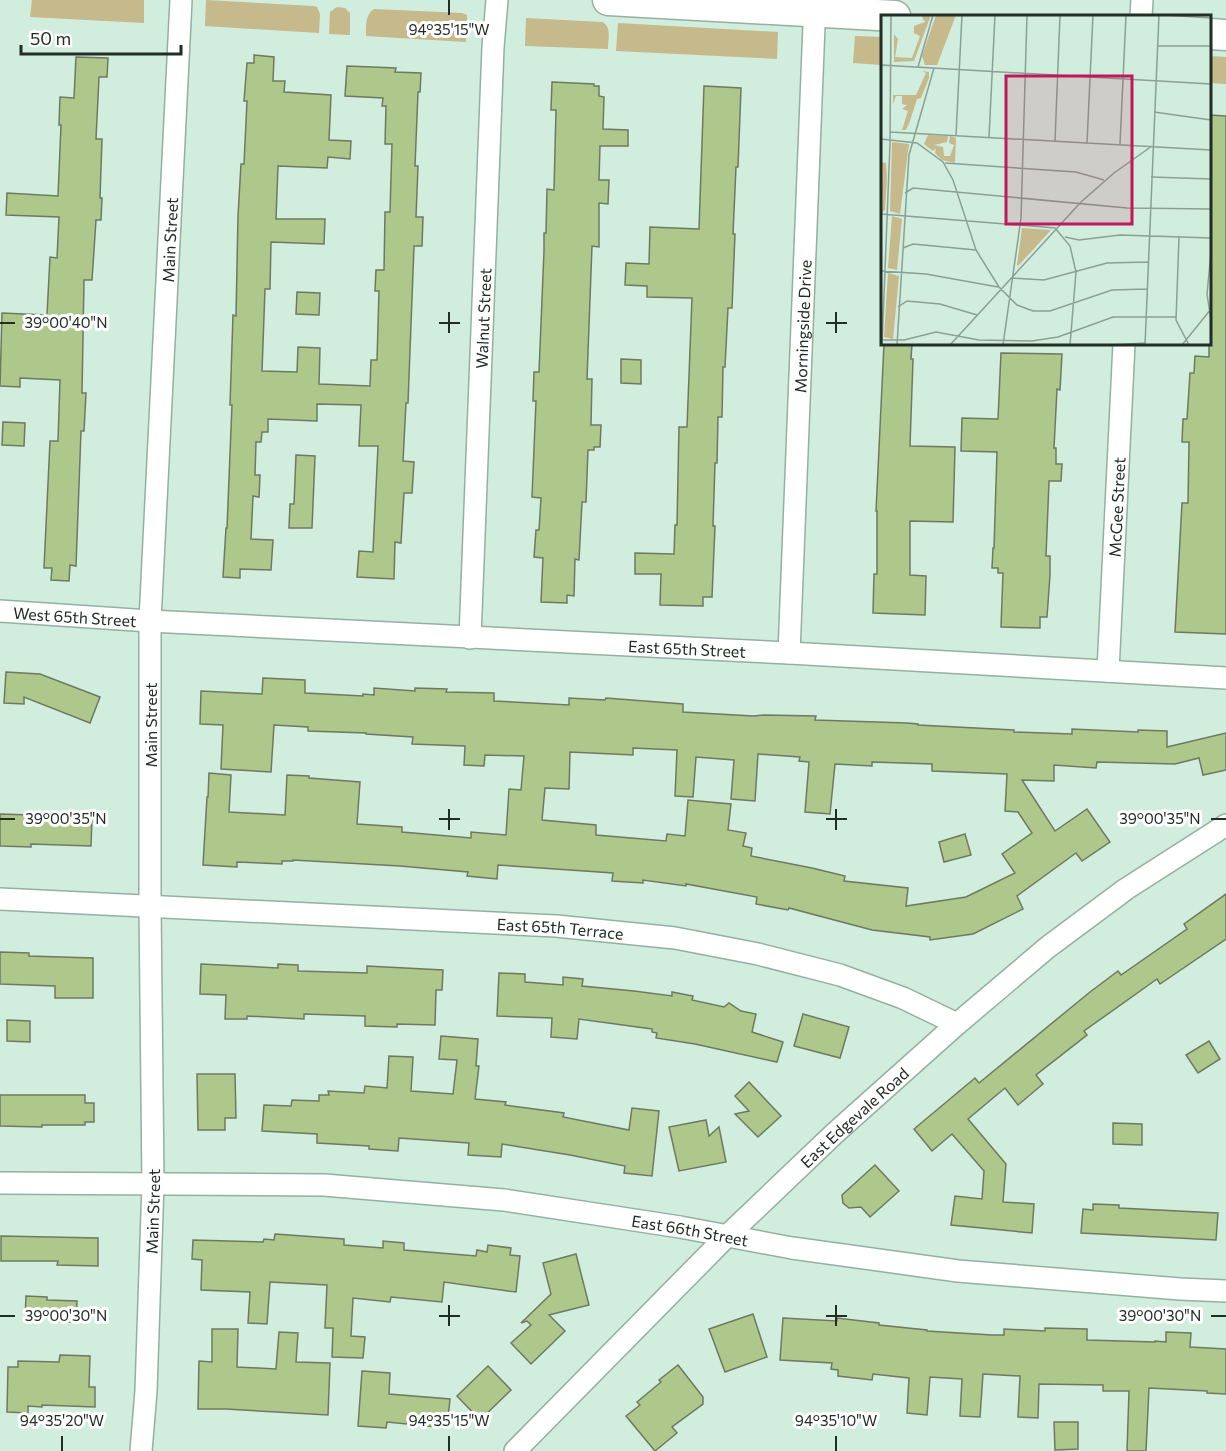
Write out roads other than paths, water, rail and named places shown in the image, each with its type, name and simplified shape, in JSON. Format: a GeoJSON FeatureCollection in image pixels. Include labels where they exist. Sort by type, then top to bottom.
{"type":"FeatureCollection","features":[{"type":"Feature","properties":{"kind":"main road"},"geometry":{"type":"LineString","coordinates":[[608,0],[814,6],[887,15]]}},
{"type":"Feature","properties":{"kind":"main road"},"geometry":{"type":"LineString","coordinates":[[1211,34],[1226,35]]}},
{"type":"Feature","properties":{"kind":"street","name":"Main Street"},"geometry":{"type":"LineString","coordinates":[[141,1451],[146,1391],[153,1183],[150,621],[181,0]]}},
{"type":"Feature","properties":{"kind":"street","name":"Walnut Street"},"geometry":{"type":"LineString","coordinates":[[470,638],[493,47],[497,0]]}},
{"type":"Feature","properties":{"kind":"street"},"geometry":{"type":"LineString","coordinates":[[1141,15],[1142,0]]}},
{"type":"Feature","properties":{"kind":"street","name":"Morningside Drive"},"geometry":{"type":"LineString","coordinates":[[789,653],[814,6]]}},
{"type":"Feature","properties":{"kind":"street","name":"McGee Street"},"geometry":{"type":"LineString","coordinates":[[1108,671],[1124,345]]}},
{"type":"Feature","properties":{"kind":"street","name":"West 65th Street"},"geometry":{"type":"LineString","coordinates":[[0,611],[150,621]]}},
{"type":"Feature","properties":{"kind":"street","name":"East 65th Street"},"geometry":{"type":"LineString","coordinates":[[150,621],[789,653],[1226,678]]}},
{"type":"Feature","properties":{"kind":"street","name":"East Edgevale Road"},"geometry":{"type":"LineString","coordinates":[[515,1451],[727,1236],[835,1134],[957,1024],[1048,947],[1126,889],[1226,825]]}},
{"type":"Feature","properties":{"kind":"street","name":"East 65th Terrace"},"geometry":{"type":"LineString","coordinates":[[0,899],[556,927],[675,938],[758,954],[840,975],[903,998],[957,1024]]}},
{"type":"Feature","properties":{"kind":"street","name":"East 66th Street"},"geometry":{"type":"LineString","coordinates":[[0,1183],[324,1185],[504,1200],[680,1227],[792,1248],[958,1271],[1226,1291]]}}]}
